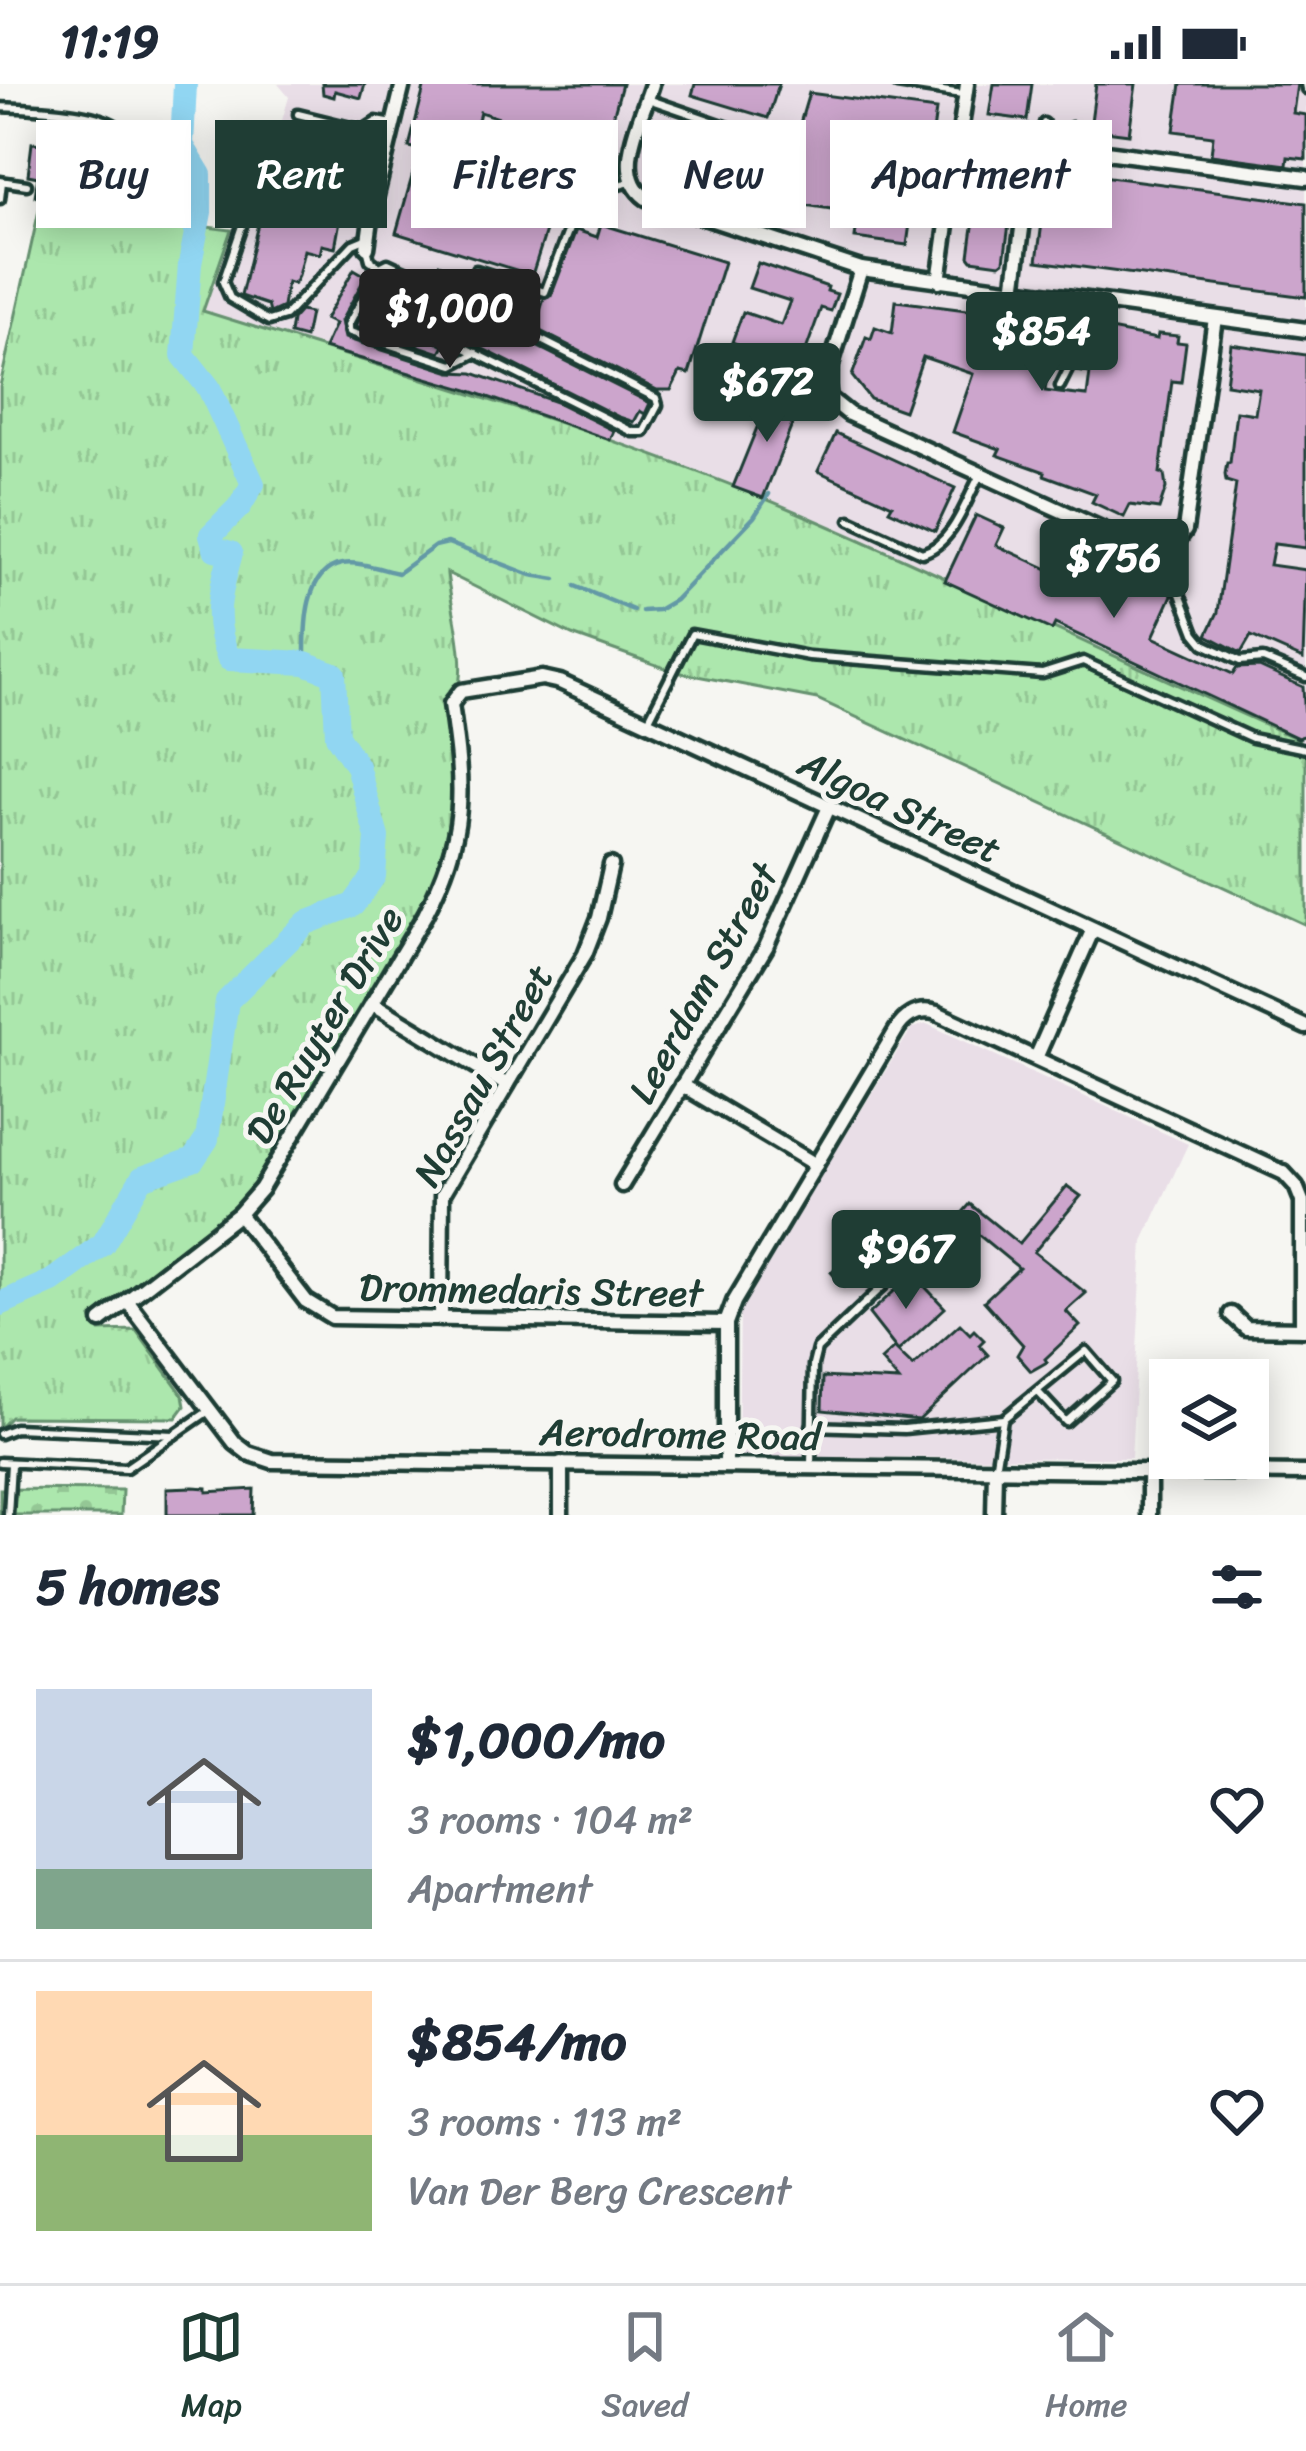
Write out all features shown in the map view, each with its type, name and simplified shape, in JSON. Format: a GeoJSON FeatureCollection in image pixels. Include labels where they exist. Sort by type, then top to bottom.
{"type":"FeatureCollection","features":[{"type":"Feature","properties":{"kind":"street"},"geometry":{"type":"LineString","coordinates":[[368,243],[403,84]]}},
{"type":"Feature","properties":{"kind":"street"},"geometry":{"type":"LineString","coordinates":[[642,194],[630,182],[628,166],[652,84]]}},
{"type":"Feature","properties":{"kind":"street"},"geometry":{"type":"LineString","coordinates":[[962,120],[966,89]]}},
{"type":"Feature","properties":{"kind":"street"},"geometry":{"type":"LineString","coordinates":[[1112,153],[1306,178]]}},
{"type":"Feature","properties":{"kind":"street"},"geometry":{"type":"LineString","coordinates":[[736,228],[861,269],[1306,330]]}},
{"type":"Feature","properties":{"kind":"street"},"geometry":{"type":"LineString","coordinates":[[939,281],[947,228]]}},
{"type":"Feature","properties":{"kind":"street"},"geometry":{"type":"LineString","coordinates":[[1014,291],[1024,228]]}},
{"type":"Feature","properties":{"kind":"street"},"geometry":{"type":"LineString","coordinates":[[861,269],[827,374],[829,398],[849,414],[1141,549],[1164,552],[1185,530],[1215,318]]}},
{"type":"Feature","properties":{"kind":"street","name":"Algoa Street"},"geometry":{"type":"LineString","coordinates":[[460,692],[547,678],[1306,1027]]}},
{"type":"Feature","properties":{"kind":"street","name":"De Ruyter Drive"},"geometry":{"type":"LineString","coordinates":[[101,1321],[238,1214],[261,1189],[424,915],[449,858],[462,782],[451,704],[460,692]]}},
{"type":"Feature","properties":{"kind":"street","name":"Leerdam Street"},"geometry":{"type":"LineString","coordinates":[[622,1185],[766,946],[829,807]]}},
{"type":"Feature","properties":{"kind":"street","name":"Nassau Street"},"geometry":{"type":"LineString","coordinates":[[441,1319],[442,1195],[585,954],[611,866]]}},
{"type":"Feature","properties":{"kind":"street"},"geometry":{"type":"LineString","coordinates":[[1036,1058],[1093,929]]}},
{"type":"Feature","properties":{"kind":"street"},"geometry":{"type":"LineString","coordinates":[[372,1004],[507,1085]]}},
{"type":"Feature","properties":{"kind":"street"},"geometry":{"type":"LineString","coordinates":[[726,1463],[726,1323],[734,1302],[897,1029],[916,1012],[937,1013],[1291,1179],[1302,1201],[1304,1328],[1246,1328],[1231,1313]]}},
{"type":"Feature","properties":{"kind":"street"},"geometry":{"type":"LineString","coordinates":[[682,1085],[815,1165]]}},
{"type":"Feature","properties":{"kind":"street","name":"Drommedaris Street"},"geometry":{"type":"LineString","coordinates":[[238,1214],[318,1311],[340,1318],[726,1323]]}},
{"type":"Feature","properties":{"kind":"street","name":"Aerodrome Road"},"geometry":{"type":"LineString","coordinates":[[128,1302],[241,1448],[272,1461],[1149,1471]]}},
{"type":"Feature","properties":{"kind":"street"},"geometry":{"type":"LineString","coordinates":[[561,1463],[561,1515]]}},
{"type":"Feature","properties":{"kind":"street"},"geometry":{"type":"LineString","coordinates":[[994,1469],[994,1515]]}},
{"type":"Feature","properties":{"kind":"street","name":"Aerodrome Road"},"geometry":{"type":"LineString","coordinates":[[1269,1473],[1306,1473]]}},
{"type":"Feature","properties":{"kind":"street"},"geometry":{"type":"LineString","coordinates":[[1149,1479],[1149,1515]]}},
{"type":"Feature","properties":{"kind":"lane"},"geometry":{"type":"LineString","coordinates":[[897,84],[966,89]]}},
{"type":"Feature","properties":{"kind":"lane"},"geometry":{"type":"LineString","coordinates":[[648,99],[709,120]]}},
{"type":"Feature","properties":{"kind":"lane"},"geometry":{"type":"LineString","coordinates":[[0,106],[106,120]]}},
{"type":"Feature","properties":{"kind":"lane"},"geometry":{"type":"LineString","coordinates":[[298,114],[364,130],[377,121],[393,124]]}},
{"type":"Feature","properties":{"kind":"lane"},"geometry":{"type":"LineString","coordinates":[[0,200],[1,181],[27,185]]}},
{"type":"Feature","properties":{"kind":"lane"},"geometry":{"type":"LineString","coordinates":[[618,185],[630,182]]}},
{"type":"Feature","properties":{"kind":"lane"},"geometry":{"type":"LineString","coordinates":[[241,228],[223,282],[230,298],[269,321],[285,316],[357,240],[368,243],[370,260],[380,267]]}},
{"type":"Feature","properties":{"kind":"lane"},"geometry":{"type":"LineString","coordinates":[[476,270],[544,292],[569,228]]}},
{"type":"Feature","properties":{"kind":"lane"},"geometry":{"type":"LineString","coordinates":[[364,297],[476,353],[633,432],[644,432],[658,402],[388,263],[380,267],[348,326],[350,332],[454,365],[476,353]]}},
{"type":"Feature","properties":{"kind":"lane"},"geometry":{"type":"LineString","coordinates":[[1060,386],[1069,368],[1080,300]]}},
{"type":"Feature","properties":{"kind":"lane"},"geometry":{"type":"LineString","coordinates":[[850,520],[922,553],[933,550],[950,533],[981,474]]}},
{"type":"Feature","properties":{"kind":"lane"},"geometry":{"type":"LineString","coordinates":[[1164,552],[1195,633],[1204,644],[1240,661],[1263,658],[1306,677]]}},
{"type":"Feature","properties":{"kind":"lane"},"geometry":{"type":"LineString","coordinates":[[647,722],[692,634],[809,656],[1042,674],[1083,661],[1252,738],[1306,749]]}},
{"type":"Feature","properties":{"kind":"lane"},"geometry":{"type":"LineString","coordinates":[[811,1466],[818,1349],[826,1336],[903,1267]]}},
{"type":"Feature","properties":{"kind":"lane"},"geometry":{"type":"LineString","coordinates":[[812,1426],[904,1429],[1003,1419],[1086,1351],[1112,1381],[1066,1422],[1038,1392]]}},
{"type":"Feature","properties":{"kind":"lane"},"geometry":{"type":"LineString","coordinates":[[0,1462],[126,1468],[210,1410]]}},
{"type":"Feature","properties":{"kind":"lane"},"geometry":{"type":"LineString","coordinates":[[994,1469],[1003,1419]]}},
{"type":"Feature","properties":{"kind":"lane"},"geometry":{"type":"LineString","coordinates":[[0,1434],[14,1428],[174,1435]]}},
{"type":"Feature","properties":{"kind":"lane"},"geometry":{"type":"LineString","coordinates":[[8,1515],[10,1464]]}},
{"type":"Feature","properties":{"kind":"shaded area"},"geometry":{"type":"Polygon","coordinates":[[[278,84],[1306,84],[1306,752],[1298,739],[799,513],[663,459],[467,391],[202,311],[232,228],[387,228],[387,120],[282,120],[289,97],[278,84]]]}},
{"type":"Feature","properties":{"kind":"shaded area"},"geometry":{"type":"Polygon","coordinates":[[[927,1024],[1188,1144],[1143,1241],[1131,1458],[738,1457],[740,1307],[912,1028],[927,1024]]]}},
{"type":"Feature","properties":{"kind":"green space"},"geometry":{"type":"Polygon","coordinates":[[[36,224],[36,228],[191,225],[231,230],[203,311],[504,404],[726,483],[1298,739],[1306,752],[1306,925],[817,699],[676,672],[572,635],[447,573],[461,665],[454,697],[444,707],[451,779],[448,825],[426,895],[246,1197],[91,1318],[100,1331],[136,1330],[183,1395],[185,1406],[176,1418],[11,1417],[0,1428],[0,386],[36,224]]]}},
{"type":"Feature","properties":{"kind":"green space"},"geometry":{"type":"Polygon","coordinates":[[[0,1489],[122,1490],[121,1515],[0,1515],[0,1489]]]}},
{"type":"Feature","properties":{"kind":"building"},"geometry":{"type":"Polygon","coordinates":[[[322,84],[365,84],[361,98],[335,91],[334,97],[323,94],[322,84]]]}},
{"type":"Feature","properties":{"kind":"building"},"geometry":{"type":"Polygon","coordinates":[[[425,84],[622,84],[612,120],[505,120],[480,112],[478,120],[416,120],[425,84]]]}},
{"type":"Feature","properties":{"kind":"building"},"geometry":{"type":"Polygon","coordinates":[[[695,84],[779,84],[768,118],[692,95],[695,84]]]}},
{"type":"Feature","properties":{"kind":"building"},"geometry":{"type":"Polygon","coordinates":[[[994,84],[1032,84],[1027,120],[989,115],[994,84]]]}},
{"type":"Feature","properties":{"kind":"building"},"geometry":{"type":"Polygon","coordinates":[[[1096,84],[1136,84],[1129,134],[1112,132],[1112,120],[1091,120],[1096,84]]]}},
{"type":"Feature","properties":{"kind":"building"},"geometry":{"type":"Polygon","coordinates":[[[1181,84],[1297,84],[1293,113],[1306,115],[1306,159],[1288,157],[1287,165],[1211,155],[1213,136],[1174,131],[1181,84]]]}},
{"type":"Feature","properties":{"kind":"building"},"geometry":{"type":"Polygon","coordinates":[[[809,93],[936,110],[935,120],[830,120],[830,209],[806,205],[806,120],[801,120],[809,93]]]}},
{"type":"Feature","properties":{"kind":"building"},"geometry":{"type":"Polygon","coordinates":[[[32,143],[36,143],[36,177],[28,175],[32,143]]]}},
{"type":"Feature","properties":{"kind":"building"},"geometry":{"type":"Polygon","coordinates":[[[1112,177],[1306,203],[1306,297],[1037,261],[1041,228],[1112,228],[1112,177]]]}},
{"type":"Feature","properties":{"kind":"building"},"geometry":{"type":"Polygon","coordinates":[[[411,180],[411,228],[547,228],[532,275],[396,233],[411,180]]]}},
{"type":"Feature","properties":{"kind":"building"},"geometry":{"type":"Polygon","coordinates":[[[257,228],[339,228],[335,248],[322,245],[320,254],[304,250],[294,284],[287,282],[283,307],[270,313],[268,305],[241,296],[257,228]]]}},
{"type":"Feature","properties":{"kind":"building"},"geometry":{"type":"Polygon","coordinates":[[[600,228],[614,228],[724,262],[689,374],[680,372],[671,390],[657,390],[433,277],[439,264],[539,314],[544,299],[551,296],[576,230],[597,237],[600,228]]]}},
{"type":"Feature","properties":{"kind":"building"},"geometry":{"type":"Polygon","coordinates":[[[856,228],[909,228],[907,245],[855,238],[856,228]]]}},
{"type":"Feature","properties":{"kind":"building"},"geometry":{"type":"Polygon","coordinates":[[[973,228],[1009,228],[1000,264],[969,256],[973,228]]]}},
{"type":"Feature","properties":{"kind":"building"},"geometry":{"type":"Polygon","coordinates":[[[758,263],[837,294],[831,311],[821,308],[799,370],[732,342],[743,312],[781,325],[790,301],[749,288],[758,263]]]}},
{"type":"Feature","properties":{"kind":"building"},"geometry":{"type":"Polygon","coordinates":[[[354,269],[366,276],[341,321],[345,338],[451,372],[473,373],[556,402],[614,431],[610,440],[468,390],[324,348],[335,324],[325,319],[354,269]]]}},
{"type":"Feature","properties":{"kind":"building"},"geometry":{"type":"Polygon","coordinates":[[[389,272],[650,403],[645,414],[640,411],[634,422],[619,417],[405,310],[381,295],[389,272]]]}},
{"type":"Feature","properties":{"kind":"building"},"geometry":{"type":"Polygon","coordinates":[[[896,301],[1069,323],[1062,366],[1048,367],[1045,391],[1059,393],[1087,396],[1090,373],[1076,371],[1084,325],[1157,339],[1158,334],[1178,336],[1177,342],[1186,343],[1181,382],[1172,381],[1160,473],[1166,488],[1159,509],[1130,505],[1124,517],[1092,502],[1096,494],[953,432],[973,374],[923,357],[904,411],[870,399],[852,376],[866,337],[871,339],[875,327],[892,333],[896,301]]]}},
{"type":"Feature","properties":{"kind":"building"},"geometry":{"type":"Polygon","coordinates":[[[366,307],[384,319],[377,333],[356,326],[366,307]]]}},
{"type":"Feature","properties":{"kind":"building"},"geometry":{"type":"Polygon","coordinates":[[[300,311],[310,313],[305,338],[290,334],[292,320],[300,311]]]}},
{"type":"Feature","properties":{"kind":"building"},"geometry":{"type":"Polygon","coordinates":[[[398,323],[444,346],[440,353],[398,339],[394,332],[398,323]]]}},
{"type":"Feature","properties":{"kind":"building"},"geometry":{"type":"Polygon","coordinates":[[[1231,344],[1306,355],[1306,548],[1274,544],[1270,565],[1306,570],[1303,659],[1251,636],[1241,653],[1207,635],[1218,612],[1236,484],[1226,481],[1225,474],[1236,411],[1255,414],[1259,389],[1226,384],[1231,344]]]}},
{"type":"Feature","properties":{"kind":"building"},"geometry":{"type":"Polygon","coordinates":[[[788,392],[801,397],[798,410],[763,498],[733,487],[769,398],[784,402],[788,392]]]}},
{"type":"Feature","properties":{"kind":"building"},"geometry":{"type":"Polygon","coordinates":[[[836,433],[955,488],[935,531],[818,471],[836,433]]]}},
{"type":"Feature","properties":{"kind":"building"},"geometry":{"type":"Polygon","coordinates":[[[976,515],[1004,528],[996,545],[1048,569],[1062,539],[1090,552],[1086,562],[1105,572],[1142,588],[1147,578],[1170,589],[1172,595],[1153,637],[1233,674],[1237,668],[1259,667],[1303,687],[1306,735],[1298,738],[1055,624],[1052,630],[945,581],[976,515]]]}},
{"type":"Feature","properties":{"kind":"building"},"geometry":{"type":"Polygon","coordinates":[[[1067,1186],[1081,1196],[1034,1252],[1086,1293],[1066,1311],[1080,1326],[1047,1362],[1031,1371],[1017,1355],[1023,1345],[984,1301],[1019,1268],[958,1218],[970,1204],[1019,1244],[1067,1186]]]}},
{"type":"Feature","properties":{"kind":"building"},"geometry":{"type":"Polygon","coordinates":[[[868,1238],[882,1254],[844,1287],[831,1272],[868,1238]]]}},
{"type":"Feature","properties":{"kind":"building"},"geometry":{"type":"Polygon","coordinates":[[[913,1274],[945,1308],[898,1351],[869,1314],[913,1274]]]}},
{"type":"Feature","properties":{"kind":"building"},"geometry":{"type":"Polygon","coordinates":[[[960,1324],[984,1340],[979,1345],[988,1355],[919,1420],[822,1410],[823,1377],[899,1381],[881,1360],[894,1348],[913,1366],[960,1324]]]}},
{"type":"Feature","properties":{"kind":"building"},"geometry":{"type":"Polygon","coordinates":[[[167,1488],[207,1488],[207,1492],[254,1489],[253,1515],[167,1515],[167,1488]]]}},
{"type":"Feature","properties":{"kind":"waterway"},"geometry":{"type":"LineString","coordinates":[[0,1304],[52,1281],[103,1244],[142,1178],[193,1160],[207,1139],[227,1001],[306,923],[353,905],[374,876],[377,837],[357,766],[337,736],[334,674],[305,663],[229,659],[220,631],[221,594],[231,553],[215,549],[211,535],[240,506],[253,484],[209,388],[183,355],[190,264],[200,212],[200,175],[182,145],[185,84]]}},
{"type":"Feature","properties":{"kind":"waterway"},"geometry":{"type":"LineString","coordinates":[[642,611],[658,610],[675,600],[754,517],[769,494]]}},
{"type":"Feature","properties":{"kind":"waterway"},"geometry":{"type":"LineString","coordinates":[[305,663],[306,620],[313,590],[329,569],[342,564],[398,573],[435,546],[448,543],[531,575],[556,579]]}},
{"type":"Feature","properties":{"kind":"waterway"},"geometry":{"type":"LineString","coordinates":[[575,586],[633,610]]}}]}
